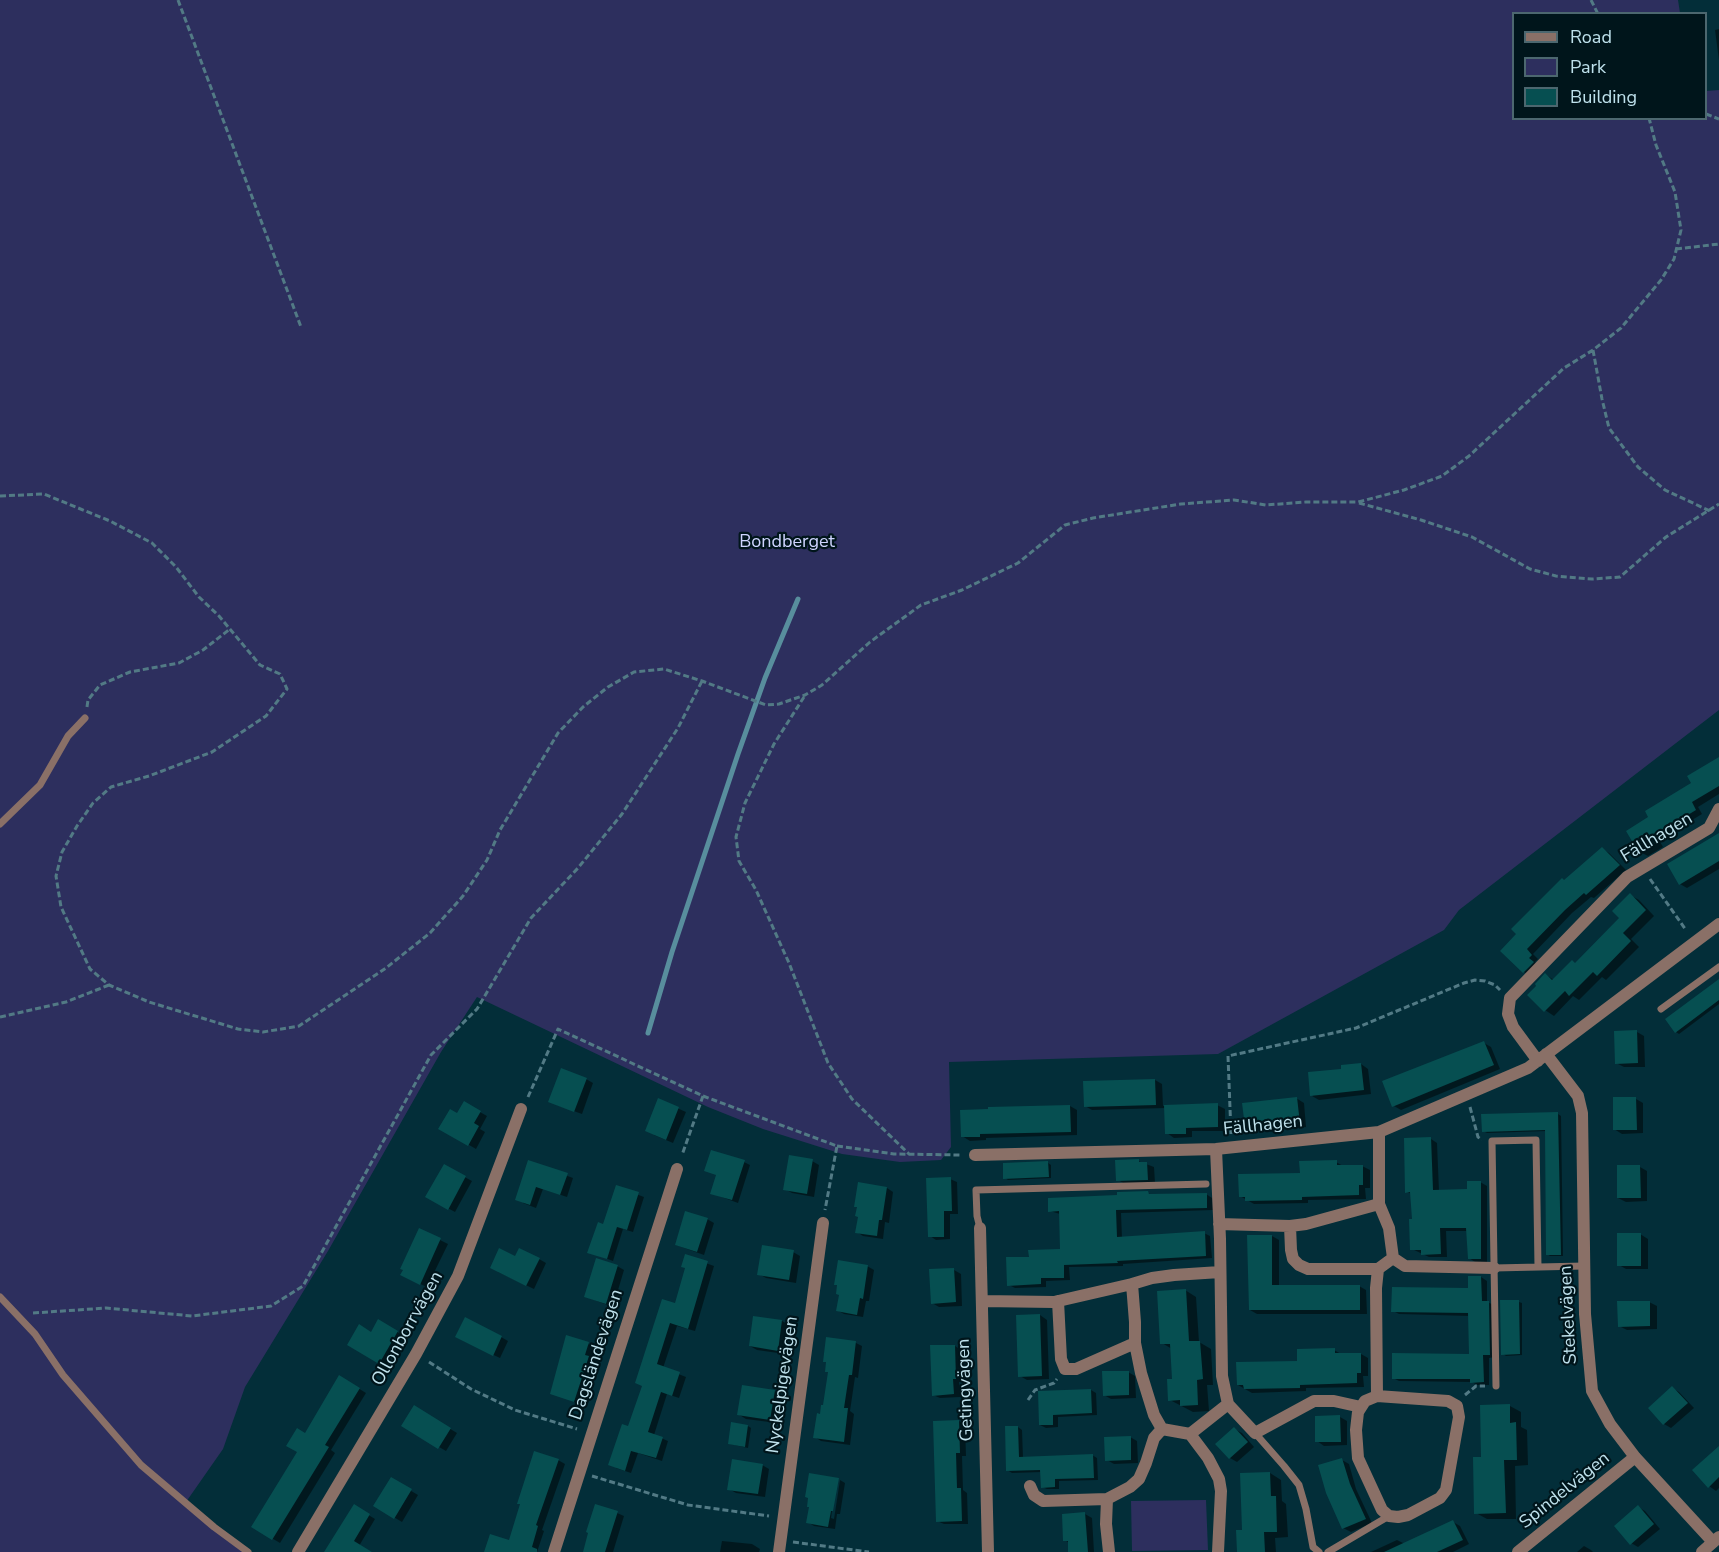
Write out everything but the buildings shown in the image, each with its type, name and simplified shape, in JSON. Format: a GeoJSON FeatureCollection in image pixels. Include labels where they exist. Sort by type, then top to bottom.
{"type":"FeatureCollection","features":[{"type":"Feature","properties":{"kind":"street","name":"Fällhagen"},"geometry":{"type":"LineString","coordinates":[[1510,998],[1627,877],[1709,828],[1719,809]]}},
{"type":"Feature","properties":{"kind":"street","name":"Fällhagen"},"geometry":{"type":"LineString","coordinates":[[975,1155],[1216,1149],[1379,1132],[1528,1068],[1719,924]]}},
{"type":"Feature","properties":{"kind":"street"},"geometry":{"type":"LineString","coordinates":[[1510,998],[1508,1014],[1513,1027],[1542,1057]]}},
{"type":"Feature","properties":{"kind":"street","name":"Stekelvägen"},"geometry":{"type":"LineString","coordinates":[[1542,1057],[1578,1096],[1582,1113],[1586,1324],[1592,1391],[1610,1424],[1635,1457],[1716,1539]]}},
{"type":"Feature","properties":{"kind":"street","name":"Ollonborrvägen"},"geometry":{"type":"LineString","coordinates":[[298,1552],[416,1354],[458,1276],[521,1109]]}},
{"type":"Feature","properties":{"kind":"street"},"geometry":{"type":"LineString","coordinates":[[1379,1132],[1378,1203],[1389,1228],[1393,1258],[1405,1266],[1494,1268]]}},
{"type":"Feature","properties":{"kind":"street"},"geometry":{"type":"LineString","coordinates":[[1216,1149],[1222,1376],[1228,1404],[1255,1433],[1314,1401],[1334,1401],[1361,1407]]}},
{"type":"Feature","properties":{"kind":"street","name":"Dagsländevägen"},"geometry":{"type":"LineString","coordinates":[[554,1552],[677,1169]]}},
{"type":"Feature","properties":{"kind":"street"},"geometry":{"type":"LineString","coordinates":[[1219,1224],[1290,1226],[1306,1224],[1378,1203]]}},
{"type":"Feature","properties":{"kind":"street","name":"Nyckelpigevägen"},"geometry":{"type":"LineString","coordinates":[[779,1546],[823,1223]]}},
{"type":"Feature","properties":{"kind":"street"},"geometry":{"type":"LineString","coordinates":[[1290,1226],[1293,1259],[1308,1269],[1378,1269],[1393,1258]]}},
{"type":"Feature","properties":{"kind":"street","name":"Getingvägen"},"geometry":{"type":"LineString","coordinates":[[980,1228],[988,1552]]}},
{"type":"Feature","properties":{"kind":"street"},"geometry":{"type":"LineString","coordinates":[[1377,1396],[1376,1287],[1378,1269]]}},
{"type":"Feature","properties":{"kind":"street"},"geometry":{"type":"LineString","coordinates":[[982,1302],[1058,1301],[1152,1278],[1220,1272]]}},
{"type":"Feature","properties":{"kind":"street"},"geometry":{"type":"LineString","coordinates":[[1132,1284],[1135,1343],[1154,1414],[1162,1429]]}},
{"type":"Feature","properties":{"kind":"street"},"geometry":{"type":"LineString","coordinates":[[1058,1301],[1061,1359],[1065,1369],[1076,1369],[1135,1343]]}},
{"type":"Feature","properties":{"kind":"street"},"geometry":{"type":"LineString","coordinates":[[1377,1396],[1448,1401],[1454,1404],[1459,1417],[1446,1490],[1440,1498],[1408,1515],[1389,1516],[1382,1510],[1358,1458],[1356,1420],[1361,1407],[1365,1401],[1377,1396]]}},
{"type":"Feature","properties":{"kind":"street"},"geometry":{"type":"LineString","coordinates":[[1190,1434],[1228,1404]]}},
{"type":"Feature","properties":{"kind":"street"},"geometry":{"type":"LineString","coordinates":[[1162,1429],[1190,1434],[1220,1479],[1218,1552]]}},
{"type":"Feature","properties":{"kind":"street"},"geometry":{"type":"LineString","coordinates":[[1030,1486],[1034,1496],[1043,1501],[1107,1499],[1130,1487],[1139,1479],[1154,1438],[1162,1429]]}},
{"type":"Feature","properties":{"kind":"street","name":"Spindelvägen"},"geometry":{"type":"LineString","coordinates":[[1518,1552],[1635,1457]]}},
{"type":"Feature","properties":{"kind":"street"},"geometry":{"type":"LineString","coordinates":[[1107,1499],[1108,1552]]}},
{"type":"Feature","properties":{"kind":"street"},"geometry":{"type":"LineString","coordinates":[[1702,1552],[1716,1539]]}},
{"type":"Feature","properties":{"kind":"lane"},"geometry":{"type":"LineString","coordinates":[[0,824],[40,785],[68,736],[85,718]]}},
{"type":"Feature","properties":{"kind":"lane"},"geometry":{"type":"LineString","coordinates":[[1661,1009],[1719,967]]}},
{"type":"Feature","properties":{"kind":"lane"},"geometry":{"type":"LineString","coordinates":[[1496,1386],[1492,1141],[1536,1140],[1538,1267]]}},
{"type":"Feature","properties":{"kind":"lane"},"geometry":{"type":"LineString","coordinates":[[980,1228],[976,1190],[1206,1184]]}},
{"type":"Feature","properties":{"kind":"lane"},"geometry":{"type":"LineString","coordinates":[[1494,1268],[1584,1266]]}},
{"type":"Feature","properties":{"kind":"lane"},"geometry":{"type":"LineString","coordinates":[[0,1297],[35,1334],[63,1375],[141,1465],[214,1527],[248,1552]]}},
{"type":"Feature","properties":{"kind":"lane"},"geometry":{"type":"LineString","coordinates":[[1255,1433],[1299,1485],[1313,1547],[1318,1552]]}},
{"type":"Feature","properties":{"kind":"lane"},"geometry":{"type":"LineString","coordinates":[[1328,1552],[1389,1516]]}},
{"type":"Feature","properties":{"kind":"path"},"geometry":{"type":"LineString","coordinates":[[178,0],[301,327]]}},
{"type":"Feature","properties":{"kind":"path"},"geometry":{"type":"LineString","coordinates":[[0,496],[44,494],[110,521],[152,543],[176,567],[260,665],[280,674],[287,689],[266,716],[212,752],[149,776],[111,787],[93,803],[62,852],[56,876],[61,907],[90,969],[109,985],[148,1002],[238,1029],[263,1032],[299,1026],[387,968],[430,933],[463,896],[487,860],[500,830],[558,733],[583,707],[608,687],[634,672],[664,669],[766,705],[779,704],[805,695],[822,685],[870,642],[921,605],[962,590],[1018,563],[1065,525],[1093,518],[1181,504],[1234,500],[1266,505],[1358,502],[1404,490],[1442,476],[1469,456],[1564,368],[1593,350],[1621,328],[1642,305],[1674,259],[1681,230],[1676,192],[1656,145],[1650,120]]}},
{"type":"Feature","properties":{"kind":"path"},"geometry":{"type":"LineString","coordinates":[[1676,249],[1719,243]]}},
{"type":"Feature","properties":{"kind":"path"},"geometry":{"type":"LineString","coordinates":[[1593,350],[1610,428],[1638,467],[1665,490],[1710,511]]}},
{"type":"Feature","properties":{"kind":"path"},"geometry":{"type":"LineString","coordinates":[[1358,502],[1472,537],[1530,569],[1556,576],[1592,579],[1620,577],[1666,537],[1719,504]]}},
{"type":"Feature","properties":{"kind":"path"},"geometry":{"type":"LineString","coordinates":[[85,718],[88,700],[100,685],[130,672],[179,663],[202,650],[230,629]]}},
{"type":"Feature","properties":{"kind":"path"},"geometry":{"type":"LineString","coordinates":[[16,1314],[105,1308],[192,1316],[271,1306],[303,1286],[431,1055],[477,1009],[531,918],[578,868],[622,814],[678,728],[702,681]]}},
{"type":"Feature","properties":{"kind":"path"},"geometry":{"type":"LineString","coordinates":[[805,695],[774,744],[745,803],[736,837],[739,861],[756,890],[789,963],[828,1063],[852,1099],[909,1154]]}},
{"type":"Feature","properties":{"kind":"path"},"geometry":{"type":"LineString","coordinates":[[1642,867],[1695,942]]}},
{"type":"Feature","properties":{"kind":"path"},"geometry":{"type":"LineString","coordinates":[[1232,1148],[1228,1056],[1356,1028],[1475,980],[1495,985],[1510,998]]}},
{"type":"Feature","properties":{"kind":"path"},"geometry":{"type":"LineString","coordinates":[[0,1017],[66,1002],[109,985]]}},
{"type":"Feature","properties":{"kind":"path"},"geometry":{"type":"LineString","coordinates":[[521,1109],[532,1091],[558,1029],[703,1096],[837,1146],[909,1154],[975,1155]]}},
{"type":"Feature","properties":{"kind":"path"},"geometry":{"type":"LineString","coordinates":[[1467,1094],[1478,1137],[1492,1141]]}},
{"type":"Feature","properties":{"kind":"path"},"geometry":{"type":"LineString","coordinates":[[677,1169],[703,1096]]}},
{"type":"Feature","properties":{"kind":"path"},"geometry":{"type":"LineString","coordinates":[[823,1223],[837,1146]]}},
{"type":"Feature","properties":{"kind":"path"},"geometry":{"type":"LineString","coordinates":[[416,1354],[471,1389],[515,1410],[591,1433]]}},
{"type":"Feature","properties":{"kind":"path"},"geometry":{"type":"LineString","coordinates":[[1028,1401],[1035,1390],[1054,1383],[1065,1369]]}},
{"type":"Feature","properties":{"kind":"path"},"geometry":{"type":"LineString","coordinates":[[1454,1404],[1476,1386],[1496,1386]]}},
{"type":"Feature","properties":{"kind":"path"},"geometry":{"type":"LineString","coordinates":[[579,1472],[688,1505],[783,1518]]}},
{"type":"Feature","properties":{"kind":"path"},"geometry":{"type":"LineString","coordinates":[[779,1546],[869,1552]]}},
{"type":"Feature","properties":{"kind":"green space","name":"Bondberget"},"geometry":{"type":"Polygon","coordinates":[[[0,0],[1678,0],[1680,12],[1512,12],[1512,120],[1707,120],[1707,91],[1719,90],[1719,710],[1459,910],[1444,930],[1218,1054],[949,1062],[951,1147],[941,1160],[900,1162],[842,1154],[763,1129],[708,1107],[477,997],[441,1052],[328,1251],[245,1387],[223,1449],[186,1502],[251,1552],[0,1552],[0,0]]]}},
{"type":"Feature","properties":{"kind":"green space"},"geometry":{"type":"Polygon","coordinates":[[[1206,1500],[1208,1550],[1132,1551],[1131,1501],[1206,1500]]]}},
{"type":"Feature","properties":{"kind":"waterway"},"geometry":{"type":"LineString","coordinates":[[648,1033],[672,952],[738,754],[765,678],[798,599]]}}]}
